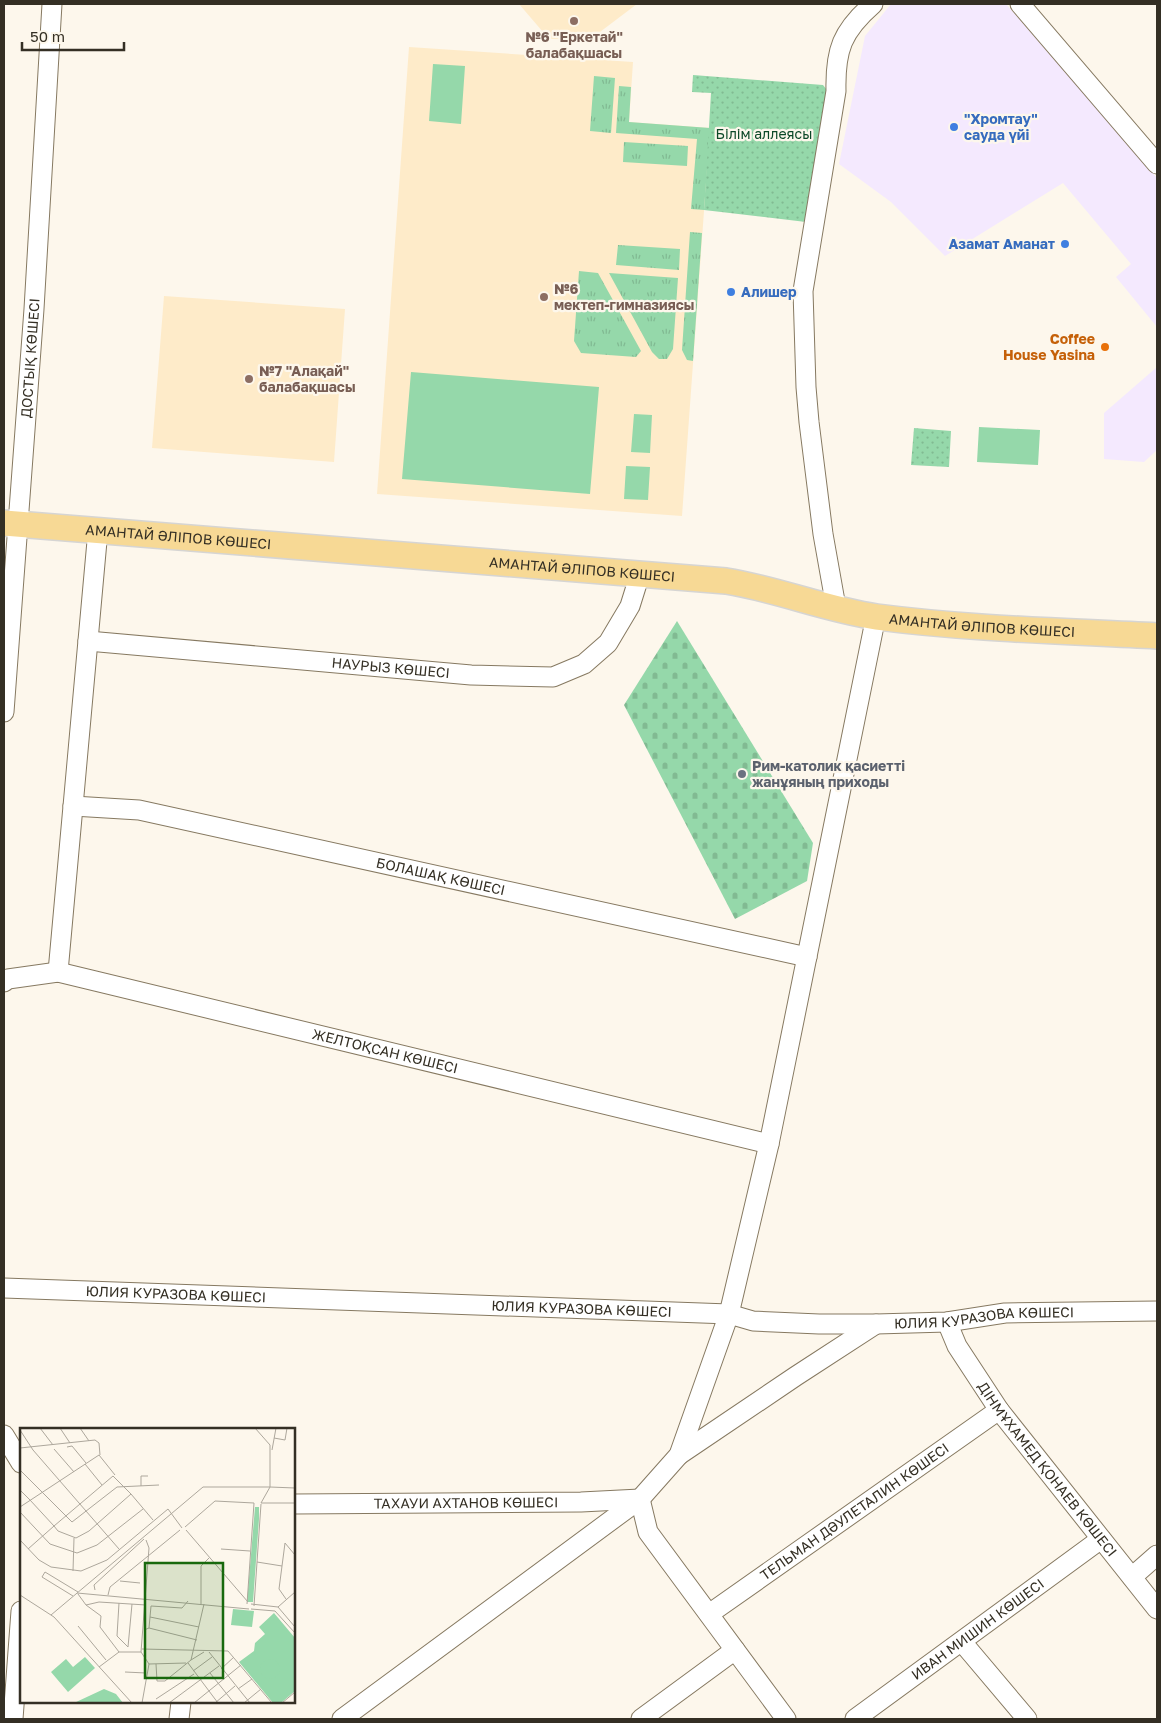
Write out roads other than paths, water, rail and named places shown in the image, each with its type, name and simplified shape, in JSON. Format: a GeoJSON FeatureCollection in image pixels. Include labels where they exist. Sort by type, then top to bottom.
{"type":"FeatureCollection","features":[{"type":"Feature","properties":{"kind":"main road","name":"АМАНТАЙ ӘЛІПОВ КӨШЕСІ"},"geometry":{"type":"LineString","coordinates":[[11,523],[745,584],[876,616],[1066,633],[1157,636]]}},
{"type":"Feature","properties":{"kind":"street","name":"ДОСТЫҚ КӨШЕСІ"},"geometry":{"type":"LineString","coordinates":[[4,712],[11,523],[34,309],[52,4]]}},
{"type":"Feature","properties":{"kind":"street"},"geometry":{"type":"LineString","coordinates":[[836,607],[823,534],[809,422],[803,291],[836,91],[836,72],[841,42],[851,25],[873,4]]}},
{"type":"Feature","properties":{"kind":"street"},"geometry":{"type":"LineString","coordinates":[[1020,4],[1157,164]]}},
{"type":"Feature","properties":{"kind":"street"},"geometry":{"type":"LineString","coordinates":[[58,972],[98,530]]}},
{"type":"Feature","properties":{"kind":"street","name":"НАУРЫЗ КӨШЕСІ"},"geometry":{"type":"LineString","coordinates":[[88,641],[471,675],[553,677],[584,664],[608,643],[630,606],[640,574]]}},
{"type":"Feature","properties":{"kind":"street"},"geometry":{"type":"LineString","coordinates":[[679,1455],[729,1314],[768,1144],[876,616]]}},
{"type":"Feature","properties":{"kind":"street","name":"БОЛАШАҚ КӨШЕСІ"},"geometry":{"type":"LineString","coordinates":[[73,806],[138,810],[807,957]]}},
{"type":"Feature","properties":{"kind":"street","name":"ЖЕЛТОҚСАН КӨШЕСІ"},"geometry":{"type":"LineString","coordinates":[[4,982],[8,979],[58,972],[768,1144]]}},
{"type":"Feature","properties":{"kind":"street","name":"ЮЛИЯ КУРАЗОВА КӨШЕСІ"},"geometry":{"type":"LineString","coordinates":[[4,1288],[729,1314],[754,1320],[819,1324],[947,1322],[1004,1313],[1157,1311]]}},
{"type":"Feature","properties":{"kind":"street","name":"ДІНМҰХАМЕД ҚОНАЕВ КӨШЕСІ"},"geometry":{"type":"LineString","coordinates":[[947,1322],[957,1346],[999,1410],[1157,1608]]}},
{"type":"Feature","properties":{"kind":"street"},"geometry":{"type":"LineString","coordinates":[[342,1719],[640,1499],[679,1455],[876,1324]]}},
{"type":"Feature","properties":{"kind":"street","name":"ТЕЛЬМАН ДӘУЛЕТАЛИН КӨШЕСІ"},"geometry":{"type":"LineString","coordinates":[[708,1614],[999,1410]]}},
{"type":"Feature","properties":{"kind":"street"},"geometry":{"type":"LineString","coordinates":[[4,1435],[20,1460]]}},
{"type":"Feature","properties":{"kind":"street"},"geometry":{"type":"LineString","coordinates":[[640,1499],[648,1532],[786,1719]]}},
{"type":"Feature","properties":{"kind":"street","name":"ТАХАУИ АХТАНОВ КӨШЕСІ"},"geometry":{"type":"LineString","coordinates":[[295,1504],[581,1502],[640,1499]]}},
{"type":"Feature","properties":{"kind":"street","name":"ИВАН МИШИН КӨШЕСІ"},"geometry":{"type":"LineString","coordinates":[[856,1719],[1101,1539]]}},
{"type":"Feature","properties":{"kind":"street"},"geometry":{"type":"LineString","coordinates":[[1132,1577],[1157,1555]]}},
{"type":"Feature","properties":{"kind":"street"},"geometry":{"type":"LineString","coordinates":[[13,1719],[11,1642],[20,1614]]}},
{"type":"Feature","properties":{"kind":"street"},"geometry":{"type":"LineString","coordinates":[[962,1642],[1026,1719]]}},
{"type":"Feature","properties":{"kind":"street"},"geometry":{"type":"LineString","coordinates":[[641,1719],[735,1650]]}},
{"type":"Feature","properties":{"kind":"street"},"geometry":{"type":"LineString","coordinates":[[179,1719],[181,1703]]}},
{"type":"Feature","properties":{"kind":"place","name":"№6 \"Еркетай\" балабақшасы"},"geometry":{"type":"Point","coordinates":[574,21]}},
{"type":"Feature","properties":{"kind":"place","name":"\"Хромтау\" сауда үйі"},"geometry":{"type":"Point","coordinates":[954,127]}},
{"type":"Feature","properties":{"kind":"place","name":"Азамат Аманат"},"geometry":{"type":"Point","coordinates":[1065,244]}},
{"type":"Feature","properties":{"kind":"place","name":"Алишер"},"geometry":{"type":"Point","coordinates":[731,292]}},
{"type":"Feature","properties":{"kind":"place","name":"№6 мектеп-гимназиясы"},"geometry":{"type":"Point","coordinates":[544,297]}},
{"type":"Feature","properties":{"kind":"place","name":"Coffee House Yasina"},"geometry":{"type":"Point","coordinates":[1105,347]}},
{"type":"Feature","properties":{"kind":"place","name":"№7 \"Алақай\" балабақшасы"},"geometry":{"type":"Point","coordinates":[249,379]}},
{"type":"Feature","properties":{"kind":"place","name":"Рим-католик қасиетті жанұяның приходы"},"geometry":{"type":"Point","coordinates":[742,774]}},
{"type":"Feature","properties":{"kind":"park label","name":"Білім аллеясы"},"geometry":{"type":"Point","coordinates":[764,134]}}]}
